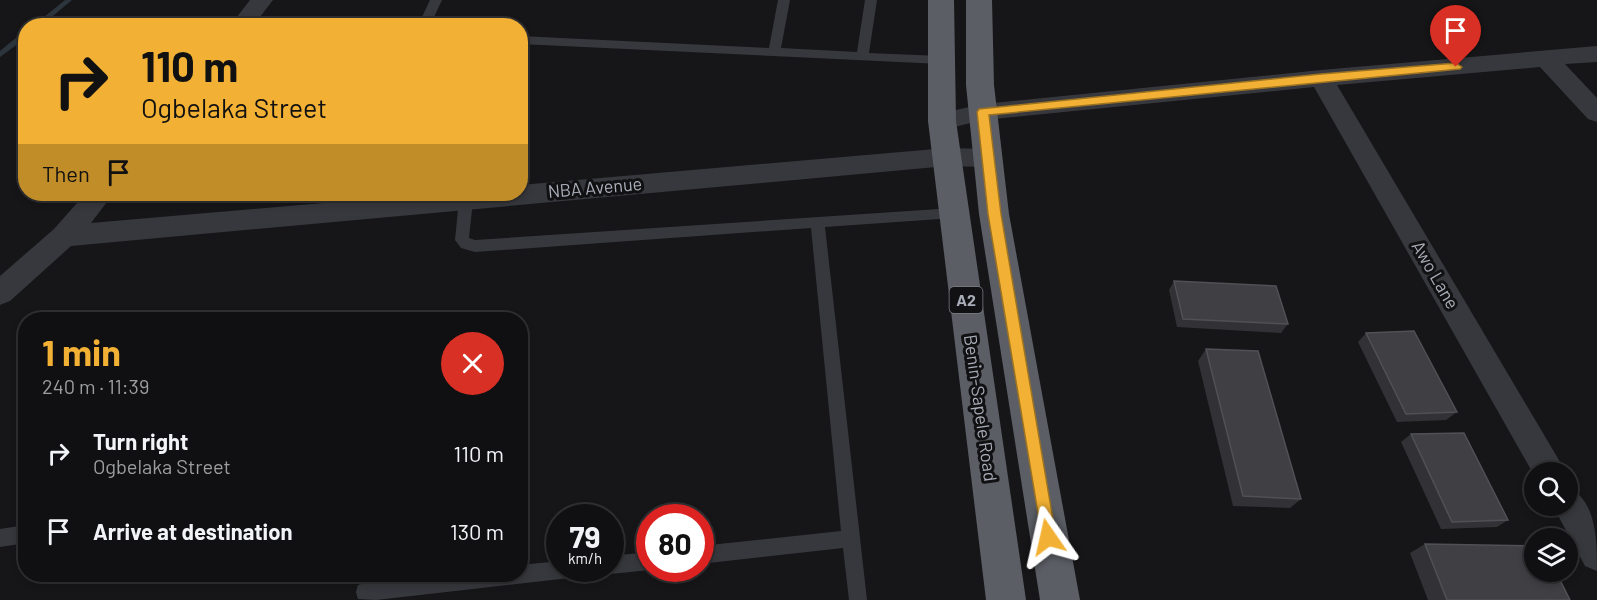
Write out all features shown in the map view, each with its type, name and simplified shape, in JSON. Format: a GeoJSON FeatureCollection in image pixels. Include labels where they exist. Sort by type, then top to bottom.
{"type":"FeatureCollection","features":[{"type":"Feature","properties":{"kind":"highway","name":"Benin-Sapele Road"},"geometry":{"type":"LineString","coordinates":[[941,0],[942,121],[1005,600]]}},
{"type":"Feature","properties":{"kind":"highway","name":"A2"},"geometry":{"type":"LineString","coordinates":[[979,0],[980,85],[994,214],[1060,600]]}},
{"type":"Feature","properties":{"kind":"street"},"geometry":{"type":"LineString","coordinates":[[247,18],[262,0]]}},
{"type":"Feature","properties":{"kind":"street"},"geometry":{"type":"LineString","coordinates":[[942,121],[983,112],[1321,78],[1597,54]]}},
{"type":"Feature","properties":{"kind":"street"},"geometry":{"type":"LineString","coordinates":[[1546,59],[1597,113]]}},
{"type":"Feature","properties":{"kind":"street","name":"Awo Lane"},"geometry":{"type":"LineString","coordinates":[[1321,78],[1544,462]]}},
{"type":"Feature","properties":{"kind":"street","name":"NBA Avenue"},"geometry":{"type":"LineString","coordinates":[[528,194],[947,157],[988,158]]}},
{"type":"Feature","properties":{"kind":"street"},"geometry":{"type":"LineString","coordinates":[[0,293],[64,236],[94,201]]}},
{"type":"Feature","properties":{"kind":"street","name":"NBA Avenue"},"geometry":{"type":"LineString","coordinates":[[64,236],[455,201]]}},
{"type":"Feature","properties":{"kind":"street"},"geometry":{"type":"LineString","coordinates":[[1575,516],[1597,554]]}},
{"type":"Feature","properties":{"kind":"lane"},"geometry":{"type":"LineString","coordinates":[[429,18],[436,0]]}},
{"type":"Feature","properties":{"kind":"lane"},"geometry":{"type":"LineString","coordinates":[[774,52],[784,0]]}},
{"type":"Feature","properties":{"kind":"lane"},"geometry":{"type":"LineString","coordinates":[[862,56],[871,0]]}},
{"type":"Feature","properties":{"kind":"lane"},"geometry":{"type":"LineString","coordinates":[[528,40],[941,60]]}},
{"type":"Feature","properties":{"kind":"lane"},"geometry":{"type":"LineString","coordinates":[[466,201],[462,240],[466,244],[475,246],[954,213]]}},
{"type":"Feature","properties":{"kind":"lane"},"geometry":{"type":"LineString","coordinates":[[818,224],[858,600]]}},
{"type":"Feature","properties":{"kind":"lane"},"geometry":{"type":"LineString","coordinates":[[0,538],[18,535]]}},
{"type":"Feature","properties":{"kind":"lane"},"geometry":{"type":"LineString","coordinates":[[714,554],[851,539]]}},
{"type":"Feature","properties":{"kind":"lane"},"geometry":{"type":"LineString","coordinates":[[528,574],[546,572]]}},
{"type":"Feature","properties":{"kind":"lane"},"geometry":{"type":"LineString","coordinates":[[365,592],[454,582]]}},
{"type":"Feature","properties":{"kind":"building"},"geometry":{"type":"Polygon","coordinates":[[[1174,281],[1276,286],[1288,324],[1183,319],[1174,281]]]}},
{"type":"Feature","properties":{"kind":"building"},"geometry":{"type":"Polygon","coordinates":[[[1414,331],[1457,412],[1406,414],[1366,333],[1414,331]]]}},
{"type":"Feature","properties":{"kind":"building"},"geometry":{"type":"Polygon","coordinates":[[[1206,349],[1258,351],[1301,499],[1243,496],[1206,349]]]}},
{"type":"Feature","properties":{"kind":"building"},"geometry":{"type":"Polygon","coordinates":[[[1464,433],[1508,520],[1452,522],[1411,434],[1464,433]]]}},
{"type":"Feature","properties":{"kind":"building"},"geometry":{"type":"Polygon","coordinates":[[[1425,544],[1524,546],[1524,582],[1561,582],[1570,600],[1447,600],[1425,544]]]}},
{"type":"Feature","properties":{"kind":"waterway"},"geometry":{"type":"LineString","coordinates":[[46,18],[69,0]]}},
{"type":"Feature","properties":{"kind":"waterway"},"geometry":{"type":"LineString","coordinates":[[0,55],[18,40]]}},
{"type":"Feature","properties":{"kind":"route"},"geometry":{"type":"LineString","coordinates":[[1048,537],[994,214],[983,112],[1321,78],[1456,67]]}}]}
